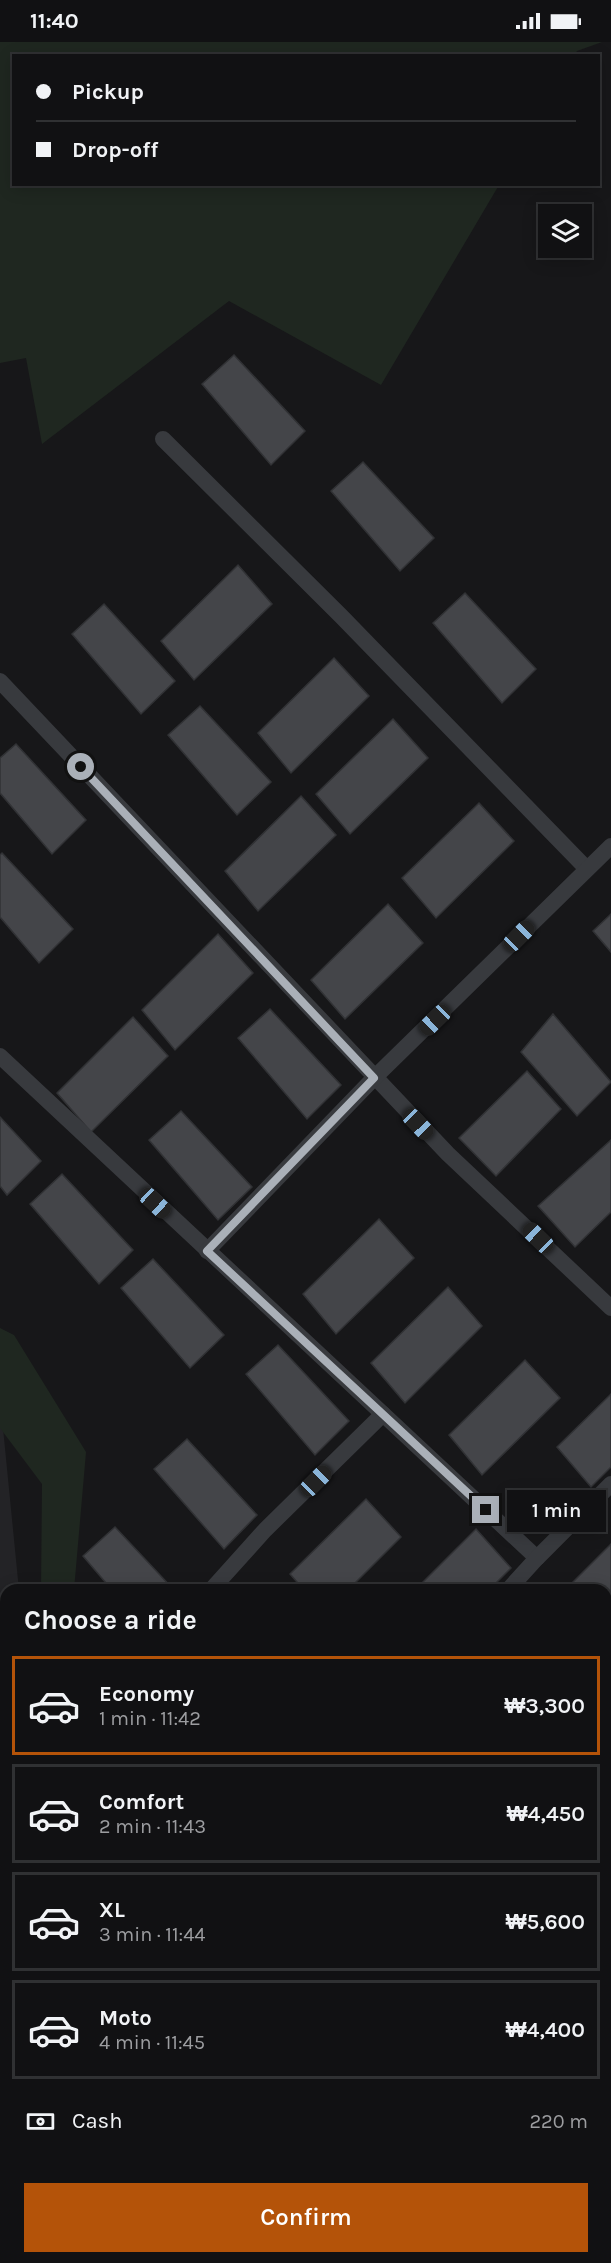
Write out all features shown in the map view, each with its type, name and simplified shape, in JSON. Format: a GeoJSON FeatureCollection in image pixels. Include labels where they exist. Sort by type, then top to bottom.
{"type":"FeatureCollection","features":[{"type":"Feature","properties":{"kind":"lane"},"geometry":{"type":"LineString","coordinates":[[163,439],[341,616],[587,869]]}},
{"type":"Feature","properties":{"kind":"lane"},"geometry":{"type":"LineString","coordinates":[[0,681],[448,1154],[611,1308]]}},
{"type":"Feature","properties":{"kind":"lane"},"geometry":{"type":"LineString","coordinates":[[207,1251],[374,1078],[611,846]]}},
{"type":"Feature","properties":{"kind":"lane"},"geometry":{"type":"LineString","coordinates":[[0,1056],[537,1558]]}},
{"type":"Feature","properties":{"kind":"lane"},"geometry":{"type":"LineString","coordinates":[[216,1584],[265,1530],[383,1414]]}},
{"type":"Feature","properties":{"kind":"lane"},"geometry":{"type":"LineString","coordinates":[[513,1584],[611,1484]]}},
{"type":"Feature","properties":{"kind":"shaded area"},"geometry":{"type":"Polygon","coordinates":[[[0,42],[602,42],[577,51],[575,54],[12,54],[12,186],[498,186],[381,385],[229,301],[42,444],[26,358],[0,363],[0,42]]]}},
{"type":"Feature","properties":{"kind":"shaded area"},"geometry":{"type":"Polygon","coordinates":[[[0,1328],[14,1335],[86,1452],[75,1584],[41,1584],[42,1484],[0,1428],[0,1328]]]}},
{"type":"Feature","properties":{"kind":"shaded area"},"geometry":{"type":"Polygon","coordinates":[[[0,1425],[3,1428],[18,1584],[0,1584],[0,1425]]]}},
{"type":"Feature","properties":{"kind":"building"},"geometry":{"type":"Polygon","coordinates":[[[234,355],[305,431],[271,465],[202,384],[234,355]]]}},
{"type":"Feature","properties":{"kind":"building"},"geometry":{"type":"Polygon","coordinates":[[[363,462],[434,538],[400,571],[331,491],[363,462]]]}},
{"type":"Feature","properties":{"kind":"building"},"geometry":{"type":"Polygon","coordinates":[[[238,565],[272,604],[194,680],[161,641],[238,565]]]}},
{"type":"Feature","properties":{"kind":"building"},"geometry":{"type":"Polygon","coordinates":[[[465,593],[536,669],[502,703],[433,623],[465,593]]]}},
{"type":"Feature","properties":{"kind":"building"},"geometry":{"type":"Polygon","coordinates":[[[104,604],[175,681],[141,714],[72,634],[104,604]]]}},
{"type":"Feature","properties":{"kind":"building"},"geometry":{"type":"Polygon","coordinates":[[[334,658],[369,696],[291,773],[258,733],[334,658]]]}},
{"type":"Feature","properties":{"kind":"building"},"geometry":{"type":"Polygon","coordinates":[[[200,706],[271,782],[237,815],[168,735],[200,706]]]}},
{"type":"Feature","properties":{"kind":"building"},"geometry":{"type":"Polygon","coordinates":[[[393,719],[428,758],[350,834],[316,794],[393,719]]]}},
{"type":"Feature","properties":{"kind":"building"},"geometry":{"type":"Polygon","coordinates":[[[16,744],[86,820],[52,854],[0,793],[0,758],[16,744]]]}},
{"type":"Feature","properties":{"kind":"building"},"geometry":{"type":"Polygon","coordinates":[[[301,796],[336,835],[258,911],[225,871],[301,796]]]}},
{"type":"Feature","properties":{"kind":"building"},"geometry":{"type":"Polygon","coordinates":[[[479,803],[514,841],[436,918],[402,878],[479,803]]]}},
{"type":"Feature","properties":{"kind":"building"},"geometry":{"type":"Polygon","coordinates":[[[2,853],[73,929],[39,963],[0,917],[0,855],[2,853]]]}},
{"type":"Feature","properties":{"kind":"building"},"geometry":{"type":"Polygon","coordinates":[[[388,904],[423,943],[345,1019],[311,980],[388,904]]]}},
{"type":"Feature","properties":{"kind":"building"},"geometry":{"type":"Polygon","coordinates":[[[611,914],[611,952],[593,931],[611,914]]]}},
{"type":"Feature","properties":{"kind":"building"},"geometry":{"type":"Polygon","coordinates":[[[218,934],[253,973],[175,1050],[142,1010],[218,934]]]}},
{"type":"Feature","properties":{"kind":"building"},"geometry":{"type":"Polygon","coordinates":[[[270,1009],[341,1085],[307,1119],[238,1038],[270,1009]]]}},
{"type":"Feature","properties":{"kind":"building"},"geometry":{"type":"Polygon","coordinates":[[[553,1014],[611,1082],[577,1116],[521,1052],[553,1014]]]}},
{"type":"Feature","properties":{"kind":"building"},"geometry":{"type":"Polygon","coordinates":[[[133,1017],[168,1056],[91,1132],[57,1093],[133,1017]]]}},
{"type":"Feature","properties":{"kind":"building"},"geometry":{"type":"Polygon","coordinates":[[[527,1071],[561,1109],[496,1176],[459,1138],[527,1071]]]}},
{"type":"Feature","properties":{"kind":"building"},"geometry":{"type":"Polygon","coordinates":[[[181,1111],[252,1187],[218,1220],[149,1140],[181,1111]]]}},
{"type":"Feature","properties":{"kind":"building"},"geometry":{"type":"Polygon","coordinates":[[[0,1117],[41,1161],[7,1195],[0,1186],[0,1117]]]}},
{"type":"Feature","properties":{"kind":"building"},"geometry":{"type":"Polygon","coordinates":[[[611,1140],[611,1212],[575,1247],[538,1206],[611,1140]]]}},
{"type":"Feature","properties":{"kind":"building"},"geometry":{"type":"Polygon","coordinates":[[[62,1174],[133,1250],[99,1284],[30,1204],[62,1174]]]}},
{"type":"Feature","properties":{"kind":"building"},"geometry":{"type":"Polygon","coordinates":[[[379,1219],[414,1258],[336,1334],[303,1294],[379,1219]]]}},
{"type":"Feature","properties":{"kind":"building"},"geometry":{"type":"Polygon","coordinates":[[[153,1259],[224,1335],[190,1368],[121,1288],[153,1259]]]}},
{"type":"Feature","properties":{"kind":"building"},"geometry":{"type":"Polygon","coordinates":[[[448,1287],[482,1326],[405,1403],[371,1363],[448,1287]]]}},
{"type":"Feature","properties":{"kind":"building"},"geometry":{"type":"Polygon","coordinates":[[[278,1345],[349,1421],[315,1455],[246,1374],[278,1345]]]}},
{"type":"Feature","properties":{"kind":"building"},"geometry":{"type":"Polygon","coordinates":[[[525,1360],[560,1398],[482,1475],[449,1435],[525,1360]]]}},
{"type":"Feature","properties":{"kind":"building"},"geometry":{"type":"Polygon","coordinates":[[[611,1394],[611,1467],[591,1487],[557,1447],[611,1394]]]}},
{"type":"Feature","properties":{"kind":"building"},"geometry":{"type":"Polygon","coordinates":[[[187,1439],[257,1515],[224,1549],[154,1469],[187,1439]]]}},
{"type":"Feature","properties":{"kind":"building"},"geometry":{"type":"Polygon","coordinates":[[[366,1499],[401,1537],[354,1584],[299,1584],[290,1574],[366,1499]]]}},
{"type":"Feature","properties":{"kind":"building"},"geometry":{"type":"Polygon","coordinates":[[[115,1527],[168,1584],[107,1584],[83,1556],[115,1527]]]}},
{"type":"Feature","properties":{"kind":"building"},"geometry":{"type":"Polygon","coordinates":[[[476,1529],[511,1568],[495,1584],[421,1584],[476,1529]]]}},
{"type":"Feature","properties":{"kind":"building"},"geometry":{"type":"Polygon","coordinates":[[[611,1544],[611,1584],[571,1584],[611,1544]]]}},
{"type":"Feature","properties":{"kind":"route"},"geometry":{"type":"LineString","coordinates":[[81,767],[374,1078],[207,1251],[486,1510]]}}]}
